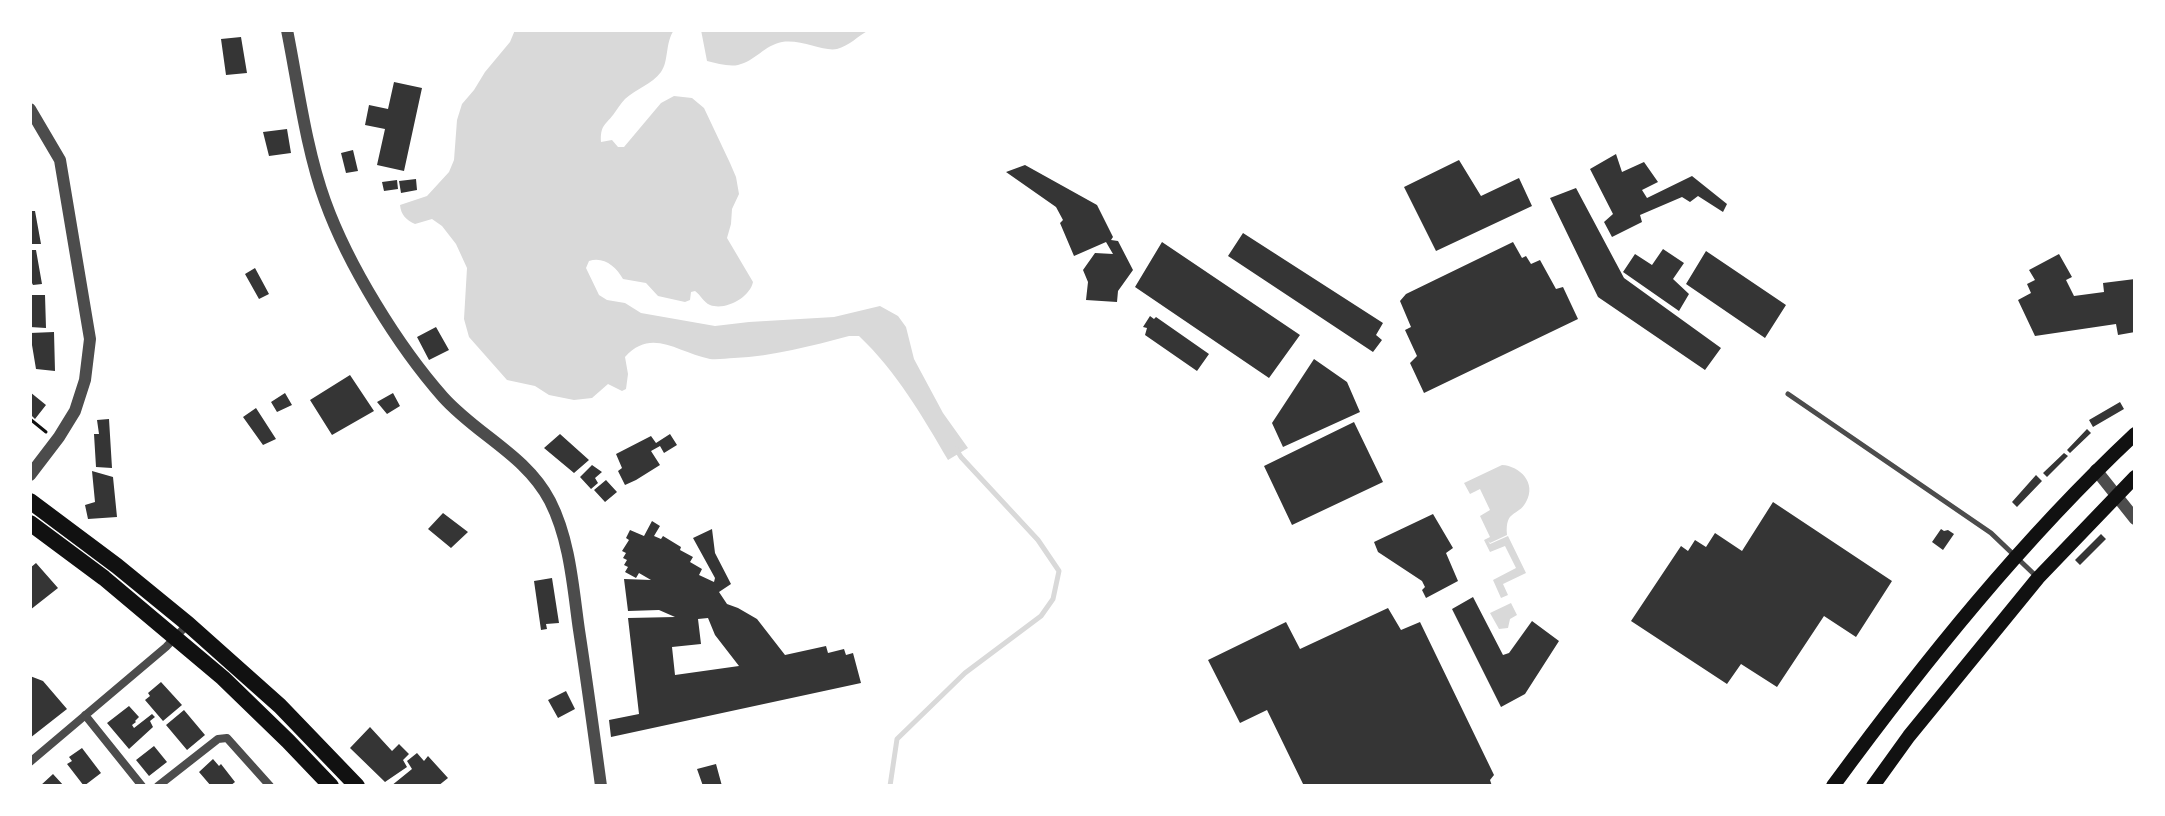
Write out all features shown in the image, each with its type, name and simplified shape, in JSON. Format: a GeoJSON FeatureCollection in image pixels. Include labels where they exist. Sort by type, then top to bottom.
{"type":"FeatureCollection","features":[{"type":"Feature","properties":{"kind":"main road"},"geometry":{"type":"LineString","coordinates":[[1833,786],[1949,635],[2096,470],[2135,434]]}},
{"type":"Feature","properties":{"kind":"main road"},"geometry":{"type":"LineString","coordinates":[[1873,786],[1909,736],[2038,578],[2135,477]]}},
{"type":"Feature","properties":{"kind":"main road"},"geometry":{"type":"LineString","coordinates":[[30,501],[188,624],[280,706],[357,786]]}},
{"type":"Feature","properties":{"kind":"main road"},"geometry":{"type":"LineString","coordinates":[[30,523],[104,578],[223,678],[331,786]]}},
{"type":"Feature","properties":{"kind":"street"},"geometry":{"type":"LineString","coordinates":[[287,30],[315,168],[330,215],[358,273],[435,387],[466,419],[516,457],[541,484],[552,505],[561,527],[572,575],[601,786]]}},
{"type":"Feature","properties":{"kind":"street"},"geometry":{"type":"LineString","coordinates":[[30,109],[60,160],[90,339],[85,380],[75,411],[30,475]]}},
{"type":"Feature","properties":{"kind":"street"},"geometry":{"type":"LineString","coordinates":[[2096,470],[2135,519]]}},
{"type":"Feature","properties":{"kind":"street"},"geometry":{"type":"LineString","coordinates":[[30,762],[175,639],[188,624]]}},
{"type":"Feature","properties":{"kind":"street"},"geometry":{"type":"LineString","coordinates":[[85,715],[142,786]]}},
{"type":"Feature","properties":{"kind":"street"},"geometry":{"type":"LineString","coordinates":[[158,786],[218,739],[227,738],[270,786]]}},
{"type":"Feature","properties":{"kind":"lane"},"geometry":{"type":"LineString","coordinates":[[1788,394],[1981,526],[2038,578]]}},
{"type":"Feature","properties":{"kind":"path"},"geometry":{"type":"LineString","coordinates":[[30,419],[46,433]]}},
{"type":"Feature","properties":{"kind":"shaded area"},"geometry":{"type":"Polygon","coordinates":[[[515,30],[674,30],[661,72],[623,101],[604,126],[601,142],[612,140],[618,147],[624,147],[661,103],[674,96],[692,98],[704,108],[736,177],[739,194],[732,209],[727,238],[753,282],[747,293],[730,304],[716,306],[708,304],[695,291],[685,302],[658,296],[646,283],[623,279],[609,263],[589,261],[586,268],[599,295],[607,300],[625,303],[641,313],[715,326],[834,317],[880,306],[898,316],[906,327],[914,359],[943,413],[968,448],[948,460],[897,379],[859,336],[778,353],[716,359],[666,344],[645,344],[625,357],[628,374],[626,389],[622,391],[608,384],[592,398],[574,400],[549,395],[535,386],[507,380],[469,337],[464,319],[467,268],[456,244],[432,219],[415,224],[409,221],[400,205],[427,196],[449,172],[454,160],[457,120],[462,104],[510,42],[515,30]]]}},
{"type":"Feature","properties":{"kind":"shaded area"},"geometry":{"type":"Polygon","coordinates":[[[701,30],[869,30],[837,49],[782,42],[744,63],[730,66],[707,61],[701,30]]]}},
{"type":"Feature","properties":{"kind":"shaded area"},"geometry":{"type":"Polygon","coordinates":[[[1502,465],[1515,469],[1525,477],[1529,495],[1523,507],[1510,517],[1507,535],[1490,543],[1488,541],[1490,544],[1508,536],[1526,573],[1503,584],[1508,595],[1501,598],[1493,580],[1516,568],[1505,546],[1490,552],[1484,540],[1490,537],[1480,516],[1490,510],[1480,489],[1470,494],[1464,483],[1502,465]]]}},
{"type":"Feature","properties":{"kind":"shaded area"},"geometry":{"type":"Polygon","coordinates":[[[1511,603],[1517,615],[1510,619],[1508,628],[1499,629],[1490,613],[1511,603]]]}},
{"type":"Feature","properties":{"kind":"building"},"geometry":{"type":"Polygon","coordinates":[[[241,37],[247,73],[226,75],[221,39],[241,37]]]}},
{"type":"Feature","properties":{"kind":"building"},"geometry":{"type":"Polygon","coordinates":[[[394,82],[422,88],[404,171],[377,165],[385,129],[365,125],[369,105],[388,109],[394,82]]]}},
{"type":"Feature","properties":{"kind":"building"},"geometry":{"type":"Polygon","coordinates":[[[287,129],[291,153],[269,156],[263,132],[287,129]]]}},
{"type":"Feature","properties":{"kind":"building"},"geometry":{"type":"Polygon","coordinates":[[[353,150],[358,171],[346,173],[341,153],[353,150]]]}},
{"type":"Feature","properties":{"kind":"building"},"geometry":{"type":"Polygon","coordinates":[[[1616,154],[1622,172],[1644,162],[1658,182],[1642,190],[1647,198],[1692,176],[1727,204],[1723,212],[1698,196],[1690,202],[1682,197],[1640,215],[1642,222],[1612,237],[1604,222],[1613,214],[1590,169],[1616,154]]]}},
{"type":"Feature","properties":{"kind":"building"},"geometry":{"type":"Polygon","coordinates":[[[1459,160],[1481,196],[1519,178],[1532,206],[1436,251],[1404,187],[1459,160]]]}},
{"type":"Feature","properties":{"kind":"building"},"geometry":{"type":"Polygon","coordinates":[[[1025,165],[1097,205],[1113,237],[1111,240],[1118,241],[1133,270],[1118,291],[1117,302],[1086,300],[1088,282],[1083,270],[1095,253],[1113,254],[1106,242],[1074,256],[1056,207],[1006,172],[1025,165]]]}},
{"type":"Feature","properties":{"kind":"building"},"geometry":{"type":"Polygon","coordinates":[[[416,179],[417,190],[401,193],[399,181],[416,179]]]}},
{"type":"Feature","properties":{"kind":"building"},"geometry":{"type":"Polygon","coordinates":[[[397,180],[398,189],[384,191],[382,182],[397,180]]]}},
{"type":"Feature","properties":{"kind":"building"},"geometry":{"type":"Polygon","coordinates":[[[1576,188],[1624,278],[1721,348],[1705,370],[1598,297],[1550,198],[1576,188]]]}},
{"type":"Feature","properties":{"kind":"building"},"geometry":{"type":"Polygon","coordinates":[[[30,211],[35,211],[41,244],[30,244],[30,211]]]}},
{"type":"Feature","properties":{"kind":"building"},"geometry":{"type":"Polygon","coordinates":[[[1243,233],[1383,323],[1376,335],[1382,340],[1373,352],[1228,256],[1243,233]]]}},
{"type":"Feature","properties":{"kind":"building"},"geometry":{"type":"Polygon","coordinates":[[[1162,242],[1300,335],[1269,378],[1135,287],[1162,242]]]}},
{"type":"Feature","properties":{"kind":"building"},"geometry":{"type":"Polygon","coordinates":[[[1513,242],[1522,258],[1526,256],[1531,264],[1540,260],[1556,289],[1563,287],[1578,319],[1424,393],[1410,363],[1417,356],[1405,330],[1411,327],[1400,301],[1406,294],[1513,242]]]}},
{"type":"Feature","properties":{"kind":"building"},"geometry":{"type":"Polygon","coordinates":[[[1663,249],[1684,263],[1673,279],[1689,294],[1679,311],[1623,272],[1635,254],[1652,265],[1663,249]]]}},
{"type":"Feature","properties":{"kind":"building"},"geometry":{"type":"Polygon","coordinates":[[[30,250],[36,250],[42,284],[33,285],[30,279],[30,250]]]}},
{"type":"Feature","properties":{"kind":"building"},"geometry":{"type":"Polygon","coordinates":[[[1706,251],[1786,305],[1765,338],[1686,284],[1706,251]]]}},
{"type":"Feature","properties":{"kind":"building"},"geometry":{"type":"Polygon","coordinates":[[[2059,254],[2072,277],[2066,280],[2074,296],[2104,292],[2103,283],[2135,279],[2135,332],[2118,335],[2116,324],[2035,336],[2018,300],[2031,293],[2027,284],[2035,280],[2029,270],[2059,254]]]}},
{"type":"Feature","properties":{"kind":"building"},"geometry":{"type":"Polygon","coordinates":[[[255,268],[269,294],[259,299],[245,274],[255,268]]]}},
{"type":"Feature","properties":{"kind":"building"},"geometry":{"type":"Polygon","coordinates":[[[30,295],[45,295],[46,328],[30,327],[30,295]]]}},
{"type":"Feature","properties":{"kind":"building"},"geometry":{"type":"Polygon","coordinates":[[[1150,316],[1156,317],[1209,354],[1197,371],[1145,335],[1147,328],[1143,327],[1150,316]]]}},
{"type":"Feature","properties":{"kind":"building"},"geometry":{"type":"Polygon","coordinates":[[[436,327],[449,350],[429,360],[417,337],[436,327]]]}},
{"type":"Feature","properties":{"kind":"building"},"geometry":{"type":"Polygon","coordinates":[[[54,332],[55,371],[36,369],[30,333],[54,332]]]}},
{"type":"Feature","properties":{"kind":"building"},"geometry":{"type":"Polygon","coordinates":[[[1314,359],[1347,382],[1360,412],[1283,447],[1272,423],[1314,359]]]}},
{"type":"Feature","properties":{"kind":"building"},"geometry":{"type":"Polygon","coordinates":[[[350,375],[374,411],[332,435],[310,400],[350,375]]]}},
{"type":"Feature","properties":{"kind":"building"},"geometry":{"type":"Polygon","coordinates":[[[30,392],[46,405],[35,419],[30,414],[30,392]]]}},
{"type":"Feature","properties":{"kind":"building"},"geometry":{"type":"Polygon","coordinates":[[[285,393],[292,405],[277,412],[271,402],[285,393]]]}},
{"type":"Feature","properties":{"kind":"building"},"geometry":{"type":"Polygon","coordinates":[[[393,393],[400,406],[387,414],[377,402],[393,393]]]}},
{"type":"Feature","properties":{"kind":"building"},"geometry":{"type":"Polygon","coordinates":[[[2120,402],[2124,409],[2093,427],[2089,420],[2120,402]]]}},
{"type":"Feature","properties":{"kind":"building"},"geometry":{"type":"Polygon","coordinates":[[[256,408],[276,439],[263,445],[243,417],[256,408]]]}},
{"type":"Feature","properties":{"kind":"building"},"geometry":{"type":"Polygon","coordinates":[[[109,419],[112,468],[96,467],[94,434],[99,434],[97,420],[109,419]]]}},
{"type":"Feature","properties":{"kind":"building"},"geometry":{"type":"Polygon","coordinates":[[[1354,422],[1383,482],[1292,525],[1264,466],[1354,422]]]}},
{"type":"Feature","properties":{"kind":"building"},"geometry":{"type":"Polygon","coordinates":[[[2087,429],[2091,433],[2070,453],[2067,450],[2087,429]]]}},
{"type":"Feature","properties":{"kind":"building"},"geometry":{"type":"Polygon","coordinates":[[[560,434],[589,460],[574,473],[544,448],[560,434]]]}},
{"type":"Feature","properties":{"kind":"building"},"geometry":{"type":"Polygon","coordinates":[[[670,434],[677,445],[664,453],[660,446],[651,451],[660,465],[625,485],[618,471],[622,468],[616,454],[651,436],[656,443],[670,434]]]}},
{"type":"Feature","properties":{"kind":"building"},"geometry":{"type":"Polygon","coordinates":[[[2064,453],[2068,456],[2047,477],[2043,473],[2064,453]]]}},
{"type":"Feature","properties":{"kind":"building"},"geometry":{"type":"Polygon","coordinates":[[[592,465],[602,472],[595,478],[598,483],[591,489],[580,477],[592,465]]]}},
{"type":"Feature","properties":{"kind":"building"},"geometry":{"type":"Polygon","coordinates":[[[92,471],[113,477],[117,517],[88,519],[85,505],[95,502],[92,471]]]}},
{"type":"Feature","properties":{"kind":"building"},"geometry":{"type":"Polygon","coordinates":[[[2036,475],[2042,481],[2017,507],[2012,502],[2036,475]]]}},
{"type":"Feature","properties":{"kind":"building"},"geometry":{"type":"Polygon","coordinates":[[[606,480],[617,492],[605,502],[594,490],[606,480]]]}},
{"type":"Feature","properties":{"kind":"building"},"geometry":{"type":"Polygon","coordinates":[[[1773,502],[1892,581],[1856,637],[1824,616],[1777,687],[1741,664],[1727,684],[1631,621],[1681,546],[1688,551],[1695,540],[1706,547],[1715,533],[1742,551],[1773,502]]]}},
{"type":"Feature","properties":{"kind":"building"},"geometry":{"type":"Polygon","coordinates":[[[443,513],[468,532],[451,548],[428,529],[443,513]]]}},
{"type":"Feature","properties":{"kind":"building"},"geometry":{"type":"Polygon","coordinates":[[[1433,514],[1453,548],[1446,553],[1458,581],[1426,598],[1422,581],[1378,552],[1374,542],[1433,514]]]}},
{"type":"Feature","properties":{"kind":"building"},"geometry":{"type":"Polygon","coordinates":[[[652,521],[660,526],[654,536],[661,539],[663,536],[681,547],[680,550],[693,557],[690,562],[702,569],[699,575],[714,582],[715,578],[693,538],[712,529],[715,553],[731,584],[719,592],[727,604],[757,619],[785,655],[826,646],[828,653],[844,649],[846,655],[853,653],[861,683],[611,737],[609,720],[639,714],[628,618],[675,617],[659,610],[628,611],[624,579],[651,580],[639,573],[636,578],[625,572],[627,560],[623,558],[626,553],[622,551],[629,540],[626,538],[630,530],[644,536],[652,521]],[[708,618],[698,619],[701,644],[672,647],[675,675],[739,666],[715,635],[708,618]]]}},
{"type":"Feature","properties":{"kind":"building"},"geometry":{"type":"Polygon","coordinates":[[[1941,529],[1954,534],[1943,550],[1932,542],[1941,529]]]}},
{"type":"Feature","properties":{"kind":"building"},"geometry":{"type":"Polygon","coordinates":[[[2101,534],[2106,539],[2080,565],[2075,560],[2101,534]]]}},
{"type":"Feature","properties":{"kind":"building"},"geometry":{"type":"Polygon","coordinates":[[[36,563],[58,588],[30,610],[30,568],[36,563]]]}},
{"type":"Feature","properties":{"kind":"building"},"geometry":{"type":"Polygon","coordinates":[[[552,578],[559,623],[546,624],[547,629],[541,630],[534,581],[552,578]]]}},
{"type":"Feature","properties":{"kind":"building"},"geometry":{"type":"Polygon","coordinates":[[[1473,597],[1503,655],[1509,653],[1532,621],[1559,641],[1525,694],[1501,707],[1452,609],[1473,597]]]}},
{"type":"Feature","properties":{"kind":"building"},"geometry":{"type":"Polygon","coordinates":[[[1388,608],[1401,630],[1420,622],[1494,775],[1490,780],[1492,786],[1304,786],[1267,710],[1240,723],[1208,660],[1286,622],[1300,649],[1388,608]]]}},
{"type":"Feature","properties":{"kind":"building"},"geometry":{"type":"Polygon","coordinates":[[[30,676],[43,681],[67,709],[30,738],[30,676]]]}},
{"type":"Feature","properties":{"kind":"building"},"geometry":{"type":"Polygon","coordinates":[[[161,682],[182,705],[163,721],[145,700],[150,696],[148,693],[161,682]]]}},
{"type":"Feature","properties":{"kind":"building"},"geometry":{"type":"Polygon","coordinates":[[[566,691],[575,709],[558,718],[548,700],[566,691]]]}},
{"type":"Feature","properties":{"kind":"building"},"geometry":{"type":"Polygon","coordinates":[[[129,706],[139,717],[132,725],[134,728],[152,714],[155,717],[150,721],[153,727],[129,749],[107,723],[129,706]]]}},
{"type":"Feature","properties":{"kind":"building"},"geometry":{"type":"Polygon","coordinates":[[[184,710],[205,735],[187,750],[166,725],[184,710]]]}},
{"type":"Feature","properties":{"kind":"building"},"geometry":{"type":"Polygon","coordinates":[[[370,727],[392,751],[399,744],[409,754],[403,760],[407,767],[385,782],[350,748],[370,727]]]}},
{"type":"Feature","properties":{"kind":"building"},"geometry":{"type":"Polygon","coordinates":[[[154,746],[167,762],[149,776],[136,760],[154,746]]]}},
{"type":"Feature","properties":{"kind":"building"},"geometry":{"type":"Polygon","coordinates":[[[82,748],[101,773],[84,786],[67,764],[72,761],[69,757],[82,748]]]}},
{"type":"Feature","properties":{"kind":"building"},"geometry":{"type":"Polygon","coordinates":[[[417,753],[424,761],[428,756],[448,778],[438,786],[391,786],[412,769],[407,761],[417,753]]]}},
{"type":"Feature","properties":{"kind":"building"},"geometry":{"type":"Polygon","coordinates":[[[213,759],[235,782],[230,786],[211,786],[199,772],[213,759]]]}},
{"type":"Feature","properties":{"kind":"building"},"geometry":{"type":"Polygon","coordinates":[[[716,764],[722,786],[703,786],[697,769],[716,764]]]}},
{"type":"Feature","properties":{"kind":"building"},"geometry":{"type":"Polygon","coordinates":[[[53,774],[64,786],[40,786],[53,774]]]}},
{"type":"Feature","properties":{"kind":"waterway"},"geometry":{"type":"LineString","coordinates":[[890,786],[897,739],[965,673],[1041,616],[1053,599],[1059,571],[1038,540],[956,449]]}}]}
